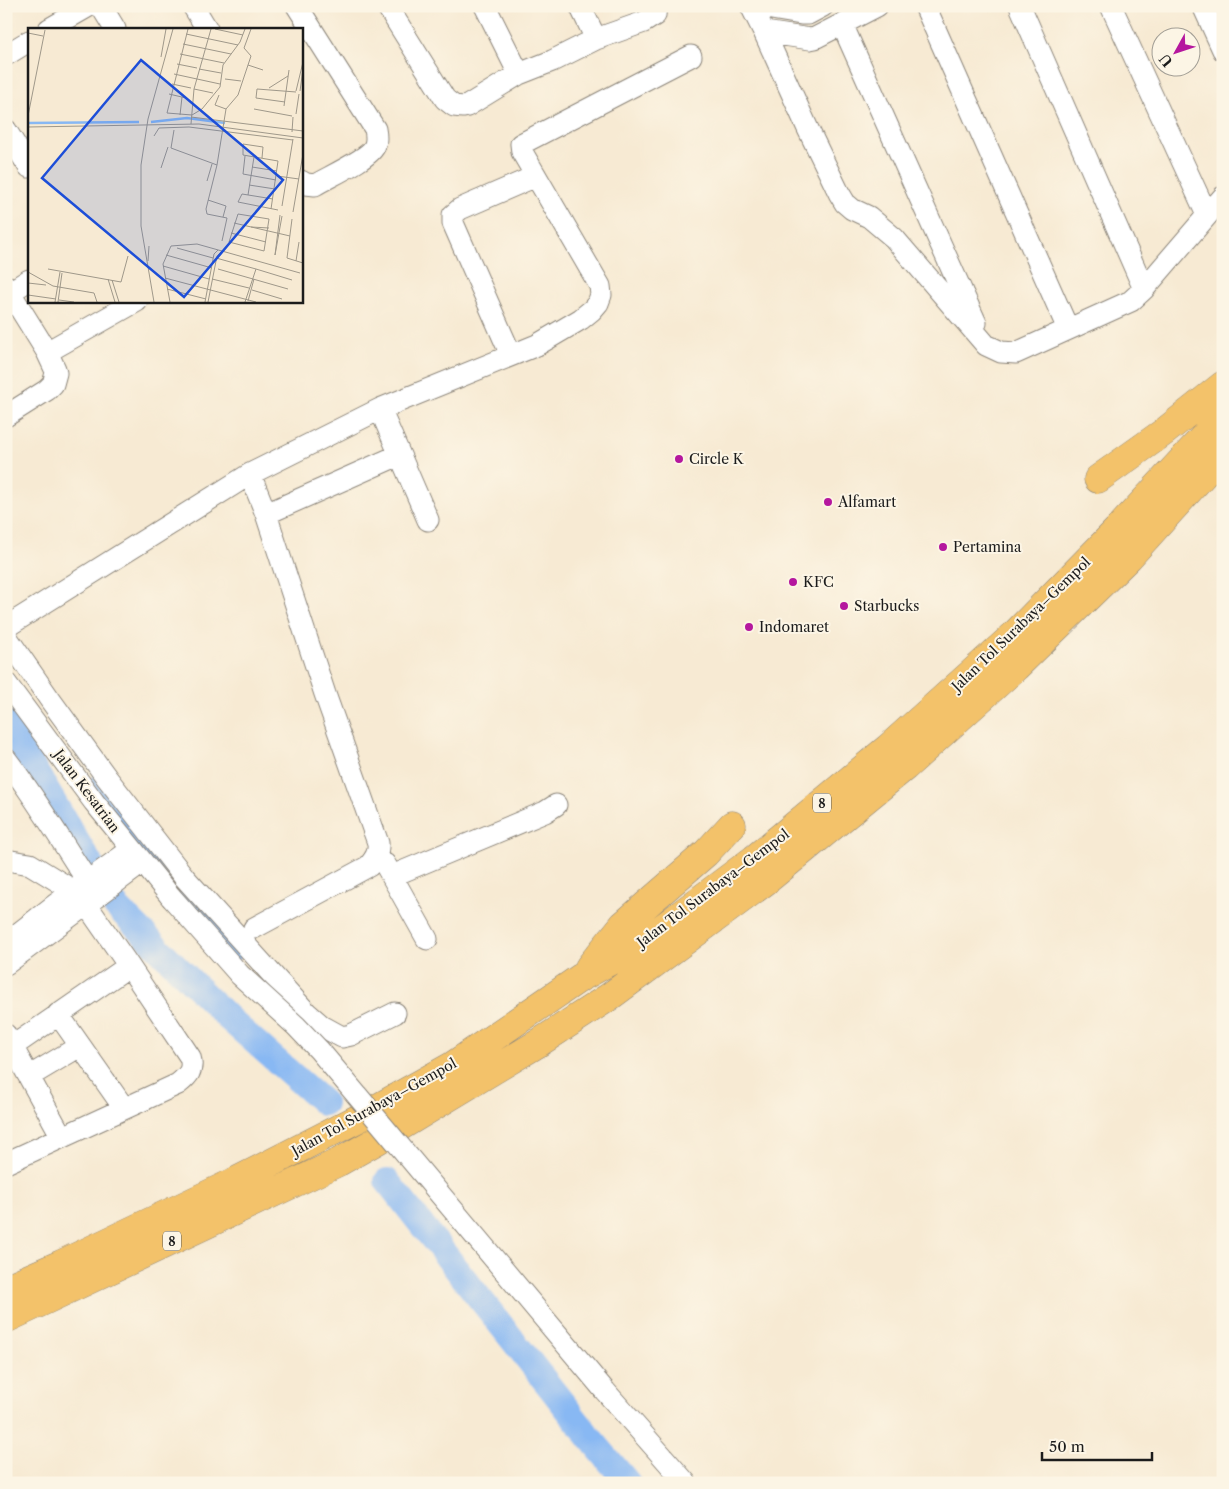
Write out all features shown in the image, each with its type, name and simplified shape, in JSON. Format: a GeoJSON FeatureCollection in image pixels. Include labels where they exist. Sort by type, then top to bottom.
{"type":"FeatureCollection","features":[{"type":"Feature","properties":{"kind":"highway"},"geometry":{"type":"LineString","coordinates":[[1098,480],[1223,386]]}},
{"type":"Feature","properties":{"kind":"highway","name":"Jalan Tol Surabaya–Gempol"},"geometry":{"type":"LineString","coordinates":[[6,1288],[61,1264],[363,1116],[452,1066],[580,978],[641,944],[754,859],[888,748],[1014,635],[1119,528],[1223,416]]}},
{"type":"Feature","properties":{"kind":"highway","name":"Jalan Tol Surabaya–Gempol"},"geometry":{"type":"LineString","coordinates":[[6,1320],[339,1162],[537,1044],[609,997],[766,882],[905,767],[1016,667],[1128,557],[1223,453]]}},
{"type":"Feature","properties":{"kind":"highway"},"geometry":{"type":"LineString","coordinates":[[580,978],[623,925],[706,854],[732,824]]}},
{"type":"Feature","properties":{"kind":"street"},"geometry":{"type":"LineString","coordinates":[[51,28],[89,6]]}},
{"type":"Feature","properties":{"kind":"street"},"geometry":{"type":"LineString","coordinates":[[101,6],[114,28]]}},
{"type":"Feature","properties":{"kind":"street"},"geometry":{"type":"LineString","coordinates":[[193,6],[205,28]]}},
{"type":"Feature","properties":{"kind":"street"},"geometry":{"type":"LineString","coordinates":[[297,6],[375,129],[376,137],[376,144],[369,154],[315,185],[302,182]]}},
{"type":"Feature","properties":{"kind":"street"},"geometry":{"type":"LineString","coordinates":[[386,6],[438,90],[451,104],[458,107],[468,106],[520,74],[596,40],[644,22],[654,15],[656,6]]}},
{"type":"Feature","properties":{"kind":"street"},"geometry":{"type":"LineString","coordinates":[[485,6],[520,74]]}},
{"type":"Feature","properties":{"kind":"street"},"geometry":{"type":"LineString","coordinates":[[580,6],[596,40]]}},
{"type":"Feature","properties":{"kind":"street"},"geometry":{"type":"LineString","coordinates":[[753,6],[801,14],[808,14],[823,6]]}},
{"type":"Feature","properties":{"kind":"street"},"geometry":{"type":"LineString","coordinates":[[753,6],[812,137],[845,204],[869,217],[894,238],[986,345],[1001,352],[1016,353],[1131,301],[1144,289],[1223,196]]}},
{"type":"Feature","properties":{"kind":"street"},"geometry":{"type":"LineString","coordinates":[[764,32],[810,40],[877,6]]}},
{"type":"Feature","properties":{"kind":"street"},"geometry":{"type":"LineString","coordinates":[[925,6],[1068,330]]}},
{"type":"Feature","properties":{"kind":"street"},"geometry":{"type":"LineString","coordinates":[[1020,6],[1144,289]]}},
{"type":"Feature","properties":{"kind":"street"},"geometry":{"type":"LineString","coordinates":[[1111,6],[1207,215]]}},
{"type":"Feature","properties":{"kind":"street"},"geometry":{"type":"LineString","coordinates":[[1203,6],[1223,50]]}},
{"type":"Feature","properties":{"kind":"street"},"geometry":{"type":"LineString","coordinates":[[842,24],[986,345]]}},
{"type":"Feature","properties":{"kind":"street"},"geometry":{"type":"LineString","coordinates":[[6,55],[28,42]]}},
{"type":"Feature","properties":{"kind":"street"},"geometry":{"type":"LineString","coordinates":[[6,627],[250,474],[380,409],[537,345],[581,319],[598,303],[601,296],[600,286],[522,152],[521,144],[690,56]]}},
{"type":"Feature","properties":{"kind":"street"},"geometry":{"type":"LineString","coordinates":[[6,130],[28,165]]}},
{"type":"Feature","properties":{"kind":"street"},"geometry":{"type":"LineString","coordinates":[[512,355],[453,223],[453,215],[460,209],[536,176]]}},
{"type":"Feature","properties":{"kind":"street"},"geometry":{"type":"LineString","coordinates":[[6,416],[47,390],[53,384],[56,373],[56,369],[47,352],[14,316],[8,289],[28,280]]}},
{"type":"Feature","properties":{"kind":"street"},"geometry":{"type":"LineString","coordinates":[[47,352],[135,302]]}},
{"type":"Feature","properties":{"kind":"street"},"geometry":{"type":"LineString","coordinates":[[380,409],[428,520]]}},
{"type":"Feature","properties":{"kind":"street"},"geometry":{"type":"LineString","coordinates":[[266,514],[399,455]]}},
{"type":"Feature","properties":{"kind":"street"},"geometry":{"type":"LineString","coordinates":[[250,474],[266,514],[325,694],[378,843],[376,858],[369,866],[250,938]]}},
{"type":"Feature","properties":{"kind":"street"},"geometry":{"type":"LineString","coordinates":[[6,636],[42,708],[107,778],[147,860],[89,890],[6,943]]}},
{"type":"Feature","properties":{"kind":"street","name":"Jalan Kesatrian"},"geometry":{"type":"LineString","coordinates":[[6,683],[42,708],[147,860],[175,888]]}},
{"type":"Feature","properties":{"kind":"street"},"geometry":{"type":"LineString","coordinates":[[6,759],[29,789],[89,890],[129,966],[190,1057],[192,1063],[192,1070],[188,1077],[178,1084],[6,1163]]}},
{"type":"Feature","properties":{"kind":"street"},"geometry":{"type":"LineString","coordinates":[[392,876],[556,806]]}},
{"type":"Feature","properties":{"kind":"street"},"geometry":{"type":"LineString","coordinates":[[378,851],[428,939]]}},
{"type":"Feature","properties":{"kind":"street"},"geometry":{"type":"LineString","coordinates":[[6,860],[30,864],[89,890]]}},
{"type":"Feature","properties":{"kind":"street"},"geometry":{"type":"LineString","coordinates":[[175,888],[250,938],[307,1013],[322,1026],[342,1038],[395,1013]]}},
{"type":"Feature","properties":{"kind":"street"},"geometry":{"type":"LineString","coordinates":[[175,888],[240,976],[296,1026],[319,1050],[604,1391],[686,1483]]}},
{"type":"Feature","properties":{"kind":"street"},"geometry":{"type":"LineString","coordinates":[[6,964],[89,890]]}},
{"type":"Feature","properties":{"kind":"street"},"geometry":{"type":"LineString","coordinates":[[62,1137],[9,1040],[58,1014],[129,966]]}},
{"type":"Feature","properties":{"kind":"street"},"geometry":{"type":"LineString","coordinates":[[58,1014],[124,1108]]}},
{"type":"Feature","properties":{"kind":"street"},"geometry":{"type":"LineString","coordinates":[[30,1076],[80,1046]]}},
{"type":"Feature","properties":{"kind":"waterway"},"geometry":{"type":"LineString","coordinates":[[6,722],[114,904],[228,1018],[324,1103]]}},
{"type":"Feature","properties":{"kind":"waterway"},"geometry":{"type":"LineString","coordinates":[[101,786],[147,848],[232,949]]}},
{"type":"Feature","properties":{"kind":"waterway"},"geometry":{"type":"LineString","coordinates":[[387,1181],[628,1483]]}},
{"type":"Feature","properties":{"kind":"place","name":"Circle K"},"geometry":{"type":"Point","coordinates":[679,459]}},
{"type":"Feature","properties":{"kind":"place","name":"Alfamart"},"geometry":{"type":"Point","coordinates":[828,502]}},
{"type":"Feature","properties":{"kind":"place","name":"Pertamina"},"geometry":{"type":"Point","coordinates":[943,547]}},
{"type":"Feature","properties":{"kind":"place","name":"KFC"},"geometry":{"type":"Point","coordinates":[793,582]}},
{"type":"Feature","properties":{"kind":"place","name":"Starbucks"},"geometry":{"type":"Point","coordinates":[844,606]}},
{"type":"Feature","properties":{"kind":"place","name":"Indomaret"},"geometry":{"type":"Point","coordinates":[749,627]}}]}
